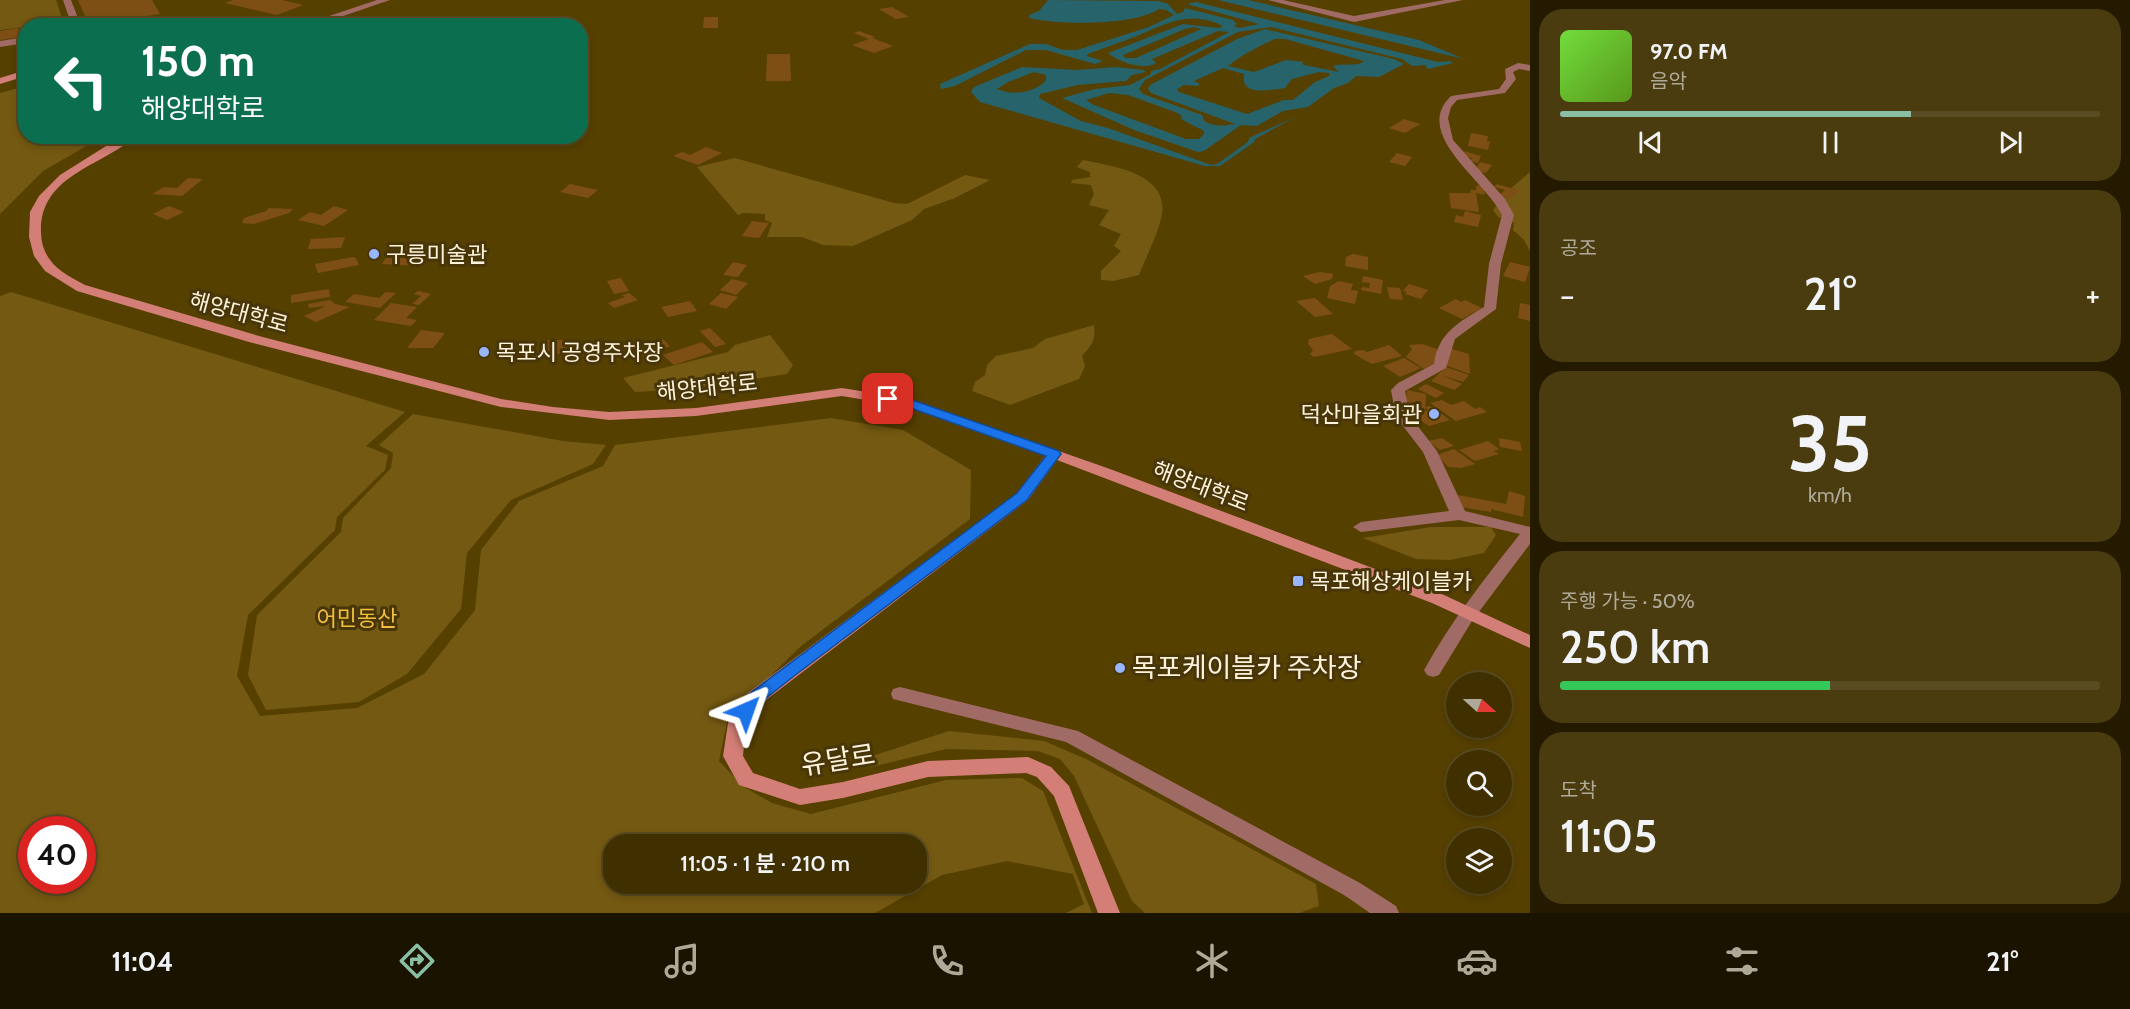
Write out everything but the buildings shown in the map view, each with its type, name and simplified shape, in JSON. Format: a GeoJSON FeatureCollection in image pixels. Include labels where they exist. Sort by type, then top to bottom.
{"type":"FeatureCollection","features":[{"type":"Feature","properties":{"kind":"street"},"geometry":{"type":"LineString","coordinates":[[67,0],[74,18]]}},
{"type":"Feature","properties":{"kind":"street"},"geometry":{"type":"LineString","coordinates":[[329,18],[386,0]]}},
{"type":"Feature","properties":{"kind":"street"},"geometry":{"type":"LineString","coordinates":[[1272,0],[1354,19],[1434,2],[1459,0]]}},
{"type":"Feature","properties":{"kind":"street"},"geometry":{"type":"LineString","coordinates":[[0,44],[18,41]]}},
{"type":"Feature","properties":{"kind":"street"},"geometry":{"type":"LineString","coordinates":[[1459,515],[1430,451],[1403,417],[1398,390],[1405,384],[1432,374],[1441,365],[1441,349],[1448,337],[1490,309],[1495,264],[1508,215],[1501,201],[1448,141],[1443,132],[1444,112],[1448,103],[1454,98],[1502,92],[1511,79],[1508,71],[1518,66],[1530,68]]}},
{"type":"Feature","properties":{"kind":"street"},"geometry":{"type":"LineString","coordinates":[[0,81],[18,75]]}},
{"type":"Feature","properties":{"kind":"street","name":"해양대학로"},"geometry":{"type":"LineString","coordinates":[[117,144],[53,186],[37,208],[36,246],[43,264],[58,276],[81,288],[254,339],[501,403],[553,411],[609,416],[696,412],[842,392],[910,403],[1054,454],[1438,599],[1530,642]]}},
{"type":"Feature","properties":{"kind":"street","name":"유달로"},"geometry":{"type":"LineString","coordinates":[[1054,454],[1022,496],[754,699],[737,723],[733,756],[746,779],[800,796],[843,790],[928,769],[1028,765],[1044,772],[1062,792],[1109,913]]}},
{"type":"Feature","properties":{"kind":"street"},"geometry":{"type":"LineString","coordinates":[[1361,527],[1459,515],[1496,522],[1530,533],[1467,612],[1444,647],[1433,670]]}},
{"type":"Feature","properties":{"kind":"street"},"geometry":{"type":"LineString","coordinates":[[900,694],[1071,736],[1352,889],[1388,913]]}},
{"type":"Feature","properties":{"kind":"green space"},"geometry":{"type":"Polygon","coordinates":[[[0,0],[56,0],[62,18],[18,18],[18,28],[0,30],[0,0]]]}},
{"type":"Feature","properties":{"kind":"green space"},"geometry":{"type":"Polygon","coordinates":[[[18,88],[18,144],[90,144],[43,171],[0,214],[0,93],[18,88]]]}},
{"type":"Feature","properties":{"kind":"green space"},"geometry":{"type":"Polygon","coordinates":[[[735,158],[894,203],[907,204],[965,175],[990,180],[955,198],[924,209],[912,220],[853,246],[823,245],[802,237],[767,237],[772,223],[765,220],[765,214],[743,213],[738,215],[697,167],[735,158]]]}},
{"type":"Feature","properties":{"kind":"green space"},"geometry":{"type":"Polygon","coordinates":[[[1083,160],[1136,174],[1156,189],[1162,200],[1160,221],[1139,275],[1113,281],[1101,280],[1101,271],[1121,251],[1114,246],[1121,234],[1099,225],[1109,210],[1089,205],[1094,194],[1091,185],[1071,183],[1072,180],[1090,177],[1090,172],[1077,167],[1083,160]]]}},
{"type":"Feature","properties":{"kind":"green space"},"geometry":{"type":"Polygon","coordinates":[[[1530,172],[1530,251],[1524,240],[1513,230],[1514,223],[1498,217],[1493,210],[1510,189],[1530,172]]]}},
{"type":"Feature","properties":{"kind":"green space"},"geometry":{"type":"Polygon","coordinates":[[[11,292],[405,412],[366,446],[388,455],[385,470],[337,517],[335,530],[248,615],[237,676],[260,716],[357,708],[424,674],[475,610],[481,550],[519,501],[603,466],[615,445],[831,418],[903,430],[971,470],[970,519],[801,646],[728,717],[719,761],[744,787],[772,803],[811,814],[946,780],[1022,778],[1043,791],[1092,913],[1066,913],[1084,904],[1073,874],[1007,861],[942,875],[927,884],[927,834],[603,834],[603,894],[908,894],[875,913],[0,913],[0,296],[11,292]]]}},
{"type":"Feature","properties":{"kind":"green space"},"geometry":{"type":"Polygon","coordinates":[[[1094,325],[1094,338],[1082,356],[1085,366],[1079,379],[1010,405],[972,391],[975,382],[985,375],[987,365],[996,356],[1033,348],[1045,339],[1094,325]]]}},
{"type":"Feature","properties":{"kind":"green space"},"geometry":{"type":"Polygon","coordinates":[[[770,335],[793,365],[787,374],[689,389],[635,392],[623,378],[728,352],[735,345],[770,335]]]}},
{"type":"Feature","properties":{"kind":"green space","name":"어민동산"},"geometry":{"type":"Polygon","coordinates":[[[413,414],[563,441],[606,445],[593,464],[511,500],[467,553],[461,609],[407,674],[359,702],[266,710],[248,675],[257,615],[341,532],[343,518],[391,468],[393,453],[379,445],[413,414]]]}},
{"type":"Feature","properties":{"kind":"green space"},"geometry":{"type":"Polygon","coordinates":[[[1431,527],[1491,527],[1496,535],[1484,553],[1450,560],[1416,559],[1363,538],[1431,527]]]}},
{"type":"Feature","properties":{"kind":"green space"},"geometry":{"type":"Polygon","coordinates":[[[949,731],[1044,741],[1086,759],[1316,884],[1319,906],[1299,913],[1145,913],[1132,901],[1074,776],[1060,759],[1038,751],[946,749],[871,767],[863,759],[949,731]]]}},
{"type":"Feature","properties":{"kind":"water"},"geometry":{"type":"Polygon","coordinates":[[[1048,0],[1159,1],[1168,4],[1177,14],[1183,12],[1185,8],[1233,20],[1237,24],[1234,26],[1239,28],[1259,24],[1187,4],[1196,2],[1438,62],[1453,63],[1428,69],[1425,65],[1412,66],[1402,59],[1271,27],[1238,32],[1145,80],[1139,89],[1143,94],[1202,115],[1204,121],[1208,123],[1219,126],[1235,124],[1151,93],[1148,89],[1150,85],[1237,39],[1265,29],[1394,59],[1404,64],[1379,77],[1356,76],[1348,83],[1334,88],[1308,107],[1283,111],[1257,126],[1241,125],[1204,151],[1198,152],[1134,130],[1062,98],[1095,89],[1130,85],[1151,74],[1151,71],[1160,69],[1229,32],[1218,31],[1152,59],[1156,63],[1151,65],[1139,66],[1108,53],[1183,24],[1219,28],[1223,26],[1211,21],[1189,19],[1169,23],[1088,54],[1087,56],[1103,61],[1095,64],[1046,50],[1026,50],[955,86],[941,89],[940,84],[1030,44],[1046,44],[1063,50],[1077,50],[1149,27],[1174,15],[1159,9],[1147,15],[1115,21],[1077,23],[1029,18],[1029,15],[1039,11],[1048,0]],[[1194,27],[1123,55],[1125,58],[1136,58],[1201,29],[1194,27]],[[1275,39],[1245,54],[1228,66],[1254,72],[1286,60],[1304,62],[1302,64],[1304,65],[1339,72],[1333,66],[1358,64],[1364,61],[1285,39],[1275,39]],[[1223,68],[1194,81],[1200,84],[1198,86],[1184,85],[1177,89],[1179,92],[1247,114],[1284,100],[1293,100],[1315,82],[1329,76],[1329,73],[1319,72],[1292,79],[1285,88],[1263,90],[1248,87],[1244,82],[1244,74],[1223,68]],[[1109,93],[1086,100],[1186,139],[1199,139],[1204,134],[1204,131],[1181,119],[1182,116],[1175,112],[1128,95],[1109,93]]]}},
{"type":"Feature","properties":{"kind":"water"},"geometry":{"type":"Polygon","coordinates":[[[1218,0],[1248,0],[1419,40],[1464,59],[1218,0]]]}},
{"type":"Feature","properties":{"kind":"water"},"geometry":{"type":"Polygon","coordinates":[[[1022,67],[1077,70],[1116,67],[1143,70],[1146,72],[1132,75],[1126,81],[1078,85],[1040,94],[1039,98],[1081,121],[1108,128],[1211,165],[1217,164],[1248,142],[1249,138],[1295,117],[1255,139],[1220,166],[1205,166],[980,102],[971,92],[974,87],[1022,67]],[[1034,72],[997,89],[1016,93],[1030,90],[1046,80],[1046,75],[1034,72]]]}},
{"type":"Feature","properties":{"kind":"place","name":"구릉미술관"},"geometry":{"type":"Point","coordinates":[374,254]}},
{"type":"Feature","properties":{"kind":"place","name":"목포시 공영주차장"},"geometry":{"type":"Point","coordinates":[484,352]}},
{"type":"Feature","properties":{"kind":"place","name":"덕산마을회관"},"geometry":{"type":"Point","coordinates":[1434,414]}},
{"type":"Feature","properties":{"kind":"place","name":"목포해상케이블카"},"geometry":{"type":"Point","coordinates":[1298,581]}},
{"type":"Feature","properties":{"kind":"place","name":"목포케이블카 주차장"},"geometry":{"type":"Point","coordinates":[1120,668]}},
{"type":"Feature","properties":{"kind":"route"},"geometry":{"type":"LineString","coordinates":[[746,711],[754,699],[788,672],[1022,496],[1054,454],[910,403],[888,399]]}}]}
